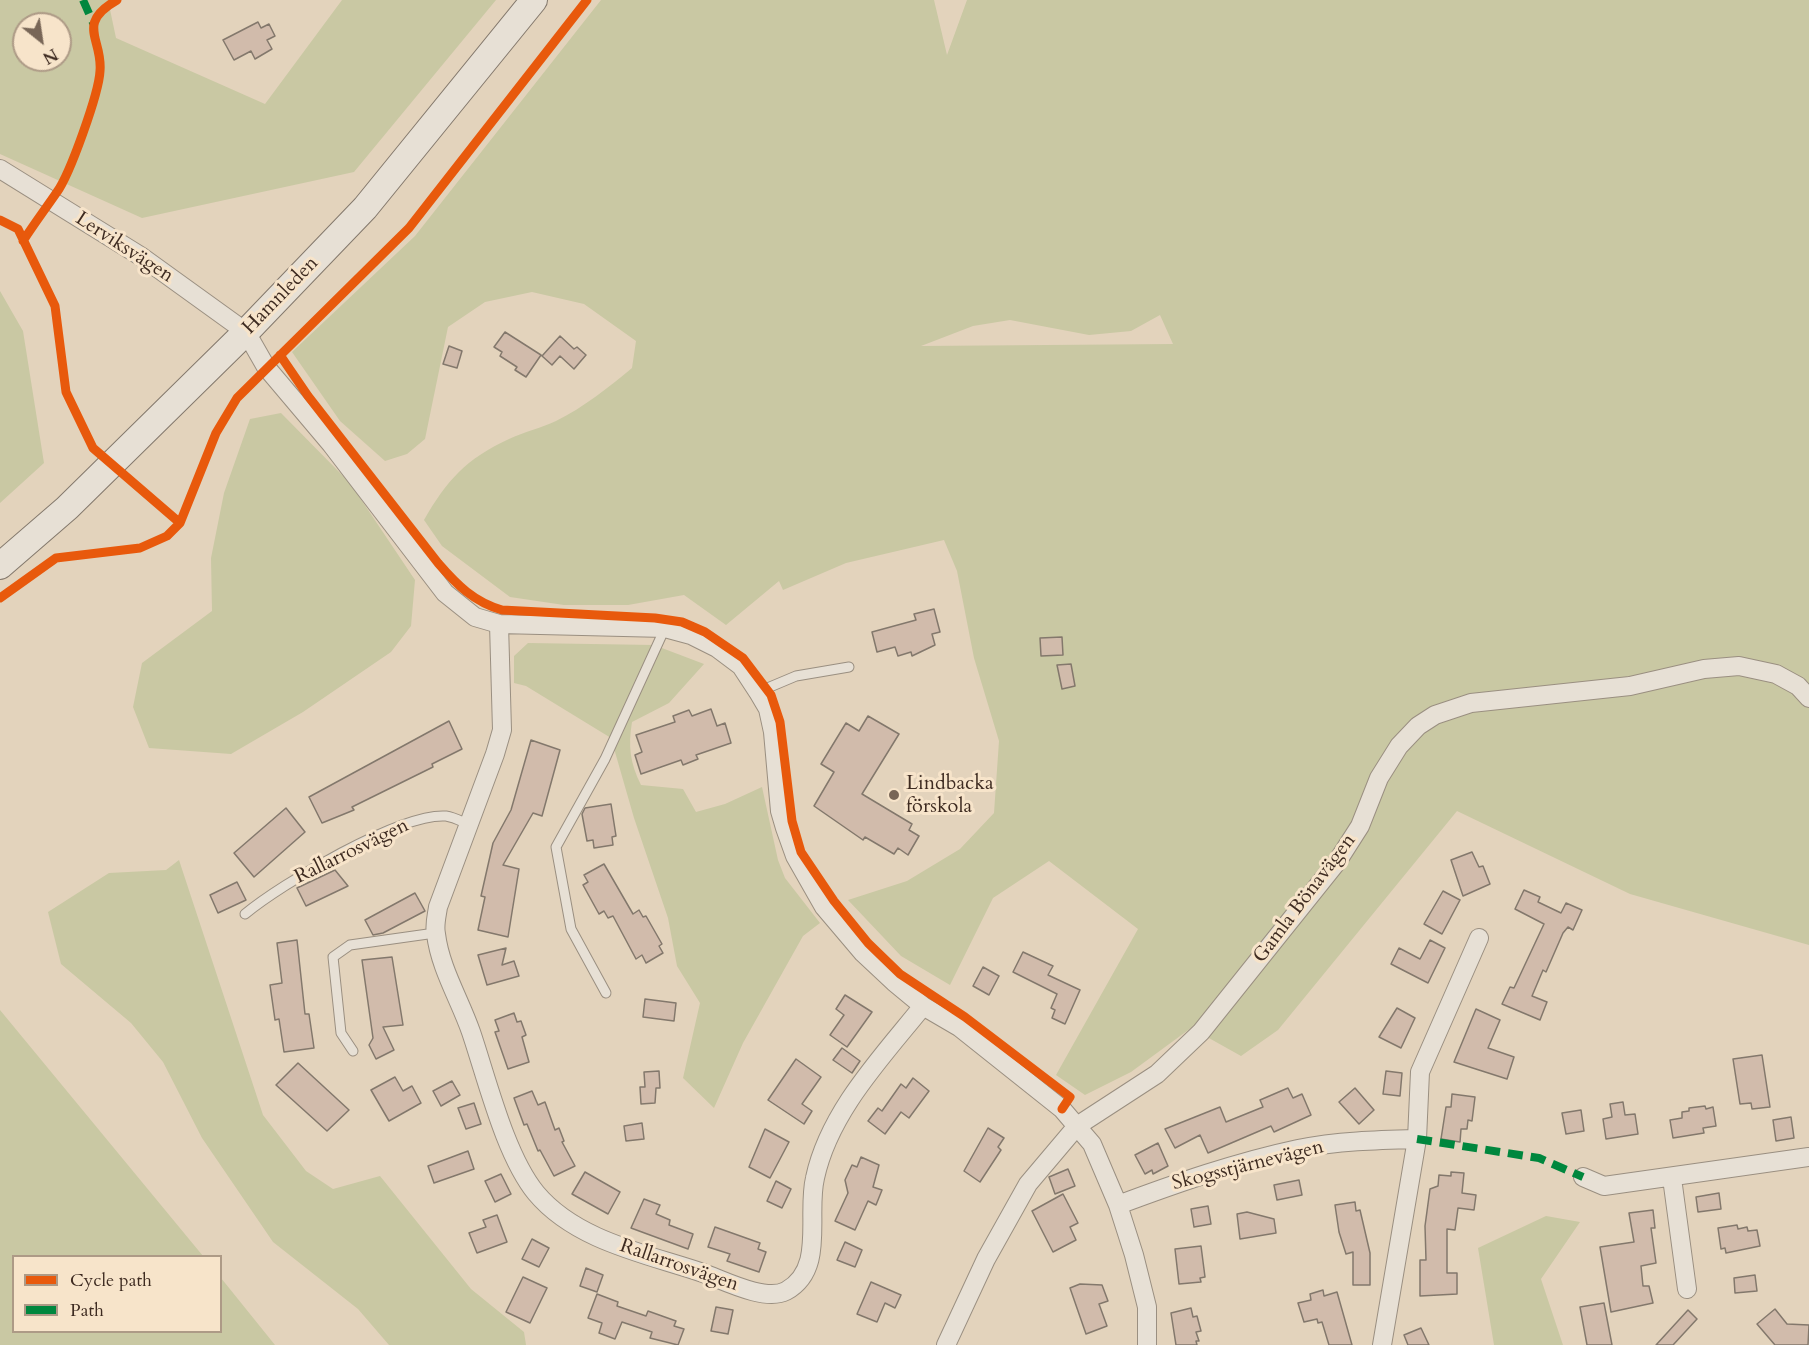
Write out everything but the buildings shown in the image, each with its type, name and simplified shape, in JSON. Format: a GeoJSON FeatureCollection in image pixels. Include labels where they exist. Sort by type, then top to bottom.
{"type":"FeatureCollection","features":[{"type":"Feature","properties":{"kind":"main road","name":"Hamnleden"},"geometry":{"type":"LineString","coordinates":[[0,566],[68,508],[246,332],[365,208],[534,0]]}},
{"type":"Feature","properties":{"kind":"street","name":"Lerviksvägen"},"geometry":{"type":"LineString","coordinates":[[0,169],[142,257],[246,332]]}},
{"type":"Feature","properties":{"kind":"street"},"geometry":{"type":"LineString","coordinates":[[246,332],[266,367],[331,444],[445,593],[475,617],[499,624],[665,628],[691,635],[717,648],[741,666],[768,709],[773,732],[780,811],[795,856],[824,907],[863,953],[923,1006],[959,1026],[1062,1109],[1092,1144],[1118,1205],[1147,1306],[1147,1345]]}},
{"type":"Feature","properties":{"kind":"street","name":"Rallarrosvägen"},"geometry":{"type":"LineString","coordinates":[[499,624],[502,730],[438,906],[435,933],[446,971],[462,1005],[511,1146],[526,1178],[537,1194],[577,1226],[606,1240],[752,1291],[771,1294],[785,1292],[801,1279],[811,1260],[813,1185],[820,1154],[832,1129],[879,1060],[923,1006]]}},
{"type":"Feature","properties":{"kind":"street","name":"Gamla Bönavägen"},"geometry":{"type":"LineString","coordinates":[[946,1345],[986,1259],[1028,1184],[1077,1126],[1157,1074],[1201,1032],[1337,862],[1360,826],[1379,778],[1399,746],[1419,726],[1435,715],[1471,703],[1630,686],[1704,669],[1739,666],[1776,674],[1798,686],[1809,698]]}},
{"type":"Feature","properties":{"kind":"street"},"geometry":{"type":"LineString","coordinates":[[1382,1345],[1417,1139],[1420,1072],[1479,938]]}},
{"type":"Feature","properties":{"kind":"street","name":"Skogsstjärnevägen"},"geometry":{"type":"LineString","coordinates":[[1118,1205],[1187,1180],[1298,1149],[1362,1141],[1417,1139]]}},
{"type":"Feature","properties":{"kind":"street"},"geometry":{"type":"LineString","coordinates":[[1583,1177],[1604,1186],[1809,1157]]}},
{"type":"Feature","properties":{"kind":"street"},"geometry":{"type":"LineString","coordinates":[[1672,1178],[1687,1289]]}},
{"type":"Feature","properties":{"kind":"lane"},"geometry":{"type":"LineString","coordinates":[[606,993],[571,929],[556,847],[605,759],[665,628]]}},
{"type":"Feature","properties":{"kind":"lane"},"geometry":{"type":"LineString","coordinates":[[758,692],[796,676],[849,668]]}},
{"type":"Feature","properties":{"kind":"lane","name":"Rallarrosvägen"},"geometry":{"type":"LineString","coordinates":[[244,914],[284,885],[396,826],[424,818],[447,816],[468,824]]}},
{"type":"Feature","properties":{"kind":"lane"},"geometry":{"type":"LineString","coordinates":[[352,1051],[341,1033],[333,957],[350,945],[435,933]]}},
{"type":"Feature","properties":{"kind":"green space"},"geometry":{"type":"Polygon","coordinates":[[[0,0],[108,0],[116,38],[265,104],[342,0],[496,0],[354,172],[142,218],[0,154],[0,0]]]}},
{"type":"Feature","properties":{"kind":"green space"},"geometry":{"type":"Polygon","coordinates":[[[601,0],[934,0],[947,55],[967,0],[1809,0],[1809,945],[1630,894],[1457,811],[1278,1030],[1241,1056],[1191,1028],[1131,1072],[1085,1095],[1056,1075],[1138,929],[1049,861],[993,898],[950,985],[901,956],[848,900],[907,881],[960,849],[994,813],[999,741],[974,658],[957,571],[944,540],[846,563],[783,590],[779,581],[726,625],[684,595],[628,605],[564,605],[510,597],[442,546],[424,520],[450,482],[481,454],[509,439],[566,416],[596,397],[632,368],[636,341],[584,304],[532,292],[485,302],[448,327],[425,439],[407,454],[385,461],[340,421],[292,352],[415,236],[601,0]],[[1160,315],[1131,331],[1089,335],[1010,320],[973,326],[921,346],[1173,344],[1160,315]]]}},
{"type":"Feature","properties":{"kind":"green space"},"geometry":{"type":"Polygon","coordinates":[[[0,291],[23,331],[44,463],[0,503],[0,291]]]}},
{"type":"Feature","properties":{"kind":"green space"},"geometry":{"type":"Polygon","coordinates":[[[281,413],[350,483],[415,580],[411,626],[391,652],[303,712],[231,754],[149,748],[133,707],[142,663],[212,611],[211,558],[224,493],[250,419],[281,413]]]}},
{"type":"Feature","properties":{"kind":"green space"},"geometry":{"type":"Polygon","coordinates":[[[528,643],[654,645],[704,664],[669,703],[632,722],[631,754],[637,777],[641,785],[683,789],[696,812],[725,804],[762,787],[778,860],[785,878],[820,923],[803,936],[743,1043],[714,1108],[683,1078],[700,1003],[677,966],[668,918],[634,818],[611,738],[526,686],[514,683],[514,656],[528,643]]]}},
{"type":"Feature","properties":{"kind":"green space"},"geometry":{"type":"Polygon","coordinates":[[[179,860],[263,1115],[306,1171],[333,1189],[380,1176],[471,1289],[524,1332],[526,1345],[389,1345],[358,1309],[273,1242],[202,1138],[163,1062],[131,1023],[61,964],[48,912],[109,873],[166,870],[179,860]]]}},
{"type":"Feature","properties":{"kind":"green space"},"geometry":{"type":"Polygon","coordinates":[[[0,1010],[202,1255],[12,1255],[12,1333],[222,1333],[222,1279],[275,1345],[0,1345],[0,1010]]]}},
{"type":"Feature","properties":{"kind":"green space"},"geometry":{"type":"Polygon","coordinates":[[[1546,1216],[1580,1222],[1541,1279],[1563,1345],[1494,1345],[1478,1248],[1546,1216]]]}},
{"type":"Feature","properties":{"kind":"marked path"},"geometry":{"type":"LineString","coordinates":[[83,0],[94,25]]}},
{"type":"Feature","properties":{"kind":"marked path"},"geometry":{"type":"LineString","coordinates":[[1417,1139],[1539,1158],[1583,1177]]}},
{"type":"Feature","properties":{"kind":"cycle path"},"geometry":{"type":"LineString","coordinates":[[23,241],[63,183],[76,152],[95,97],[100,71],[94,25],[104,9],[117,0]]}},
{"type":"Feature","properties":{"kind":"cycle path"},"geometry":{"type":"LineString","coordinates":[[0,598],[56,558],[140,548],[167,536],[180,523],[216,433],[237,398],[409,228],[587,0]]}},
{"type":"Feature","properties":{"kind":"cycle path"},"geometry":{"type":"LineString","coordinates":[[0,220],[18,229],[55,306],[66,392],[93,448],[180,523]]}},
{"type":"Feature","properties":{"kind":"cycle path"},"geometry":{"type":"LineString","coordinates":[[280,355],[308,396],[438,563],[474,597],[502,610],[655,618],[682,622],[705,632],[743,658],[771,695],[780,722],[792,821],[801,852],[834,901],[868,943],[900,974],[965,1017],[1070,1097],[1062,1109]]}},
{"type":"Feature","properties":{"kind":"place","name":"Lindbacka förskola"},"geometry":{"type":"Point","coordinates":[894,795]}}]}
